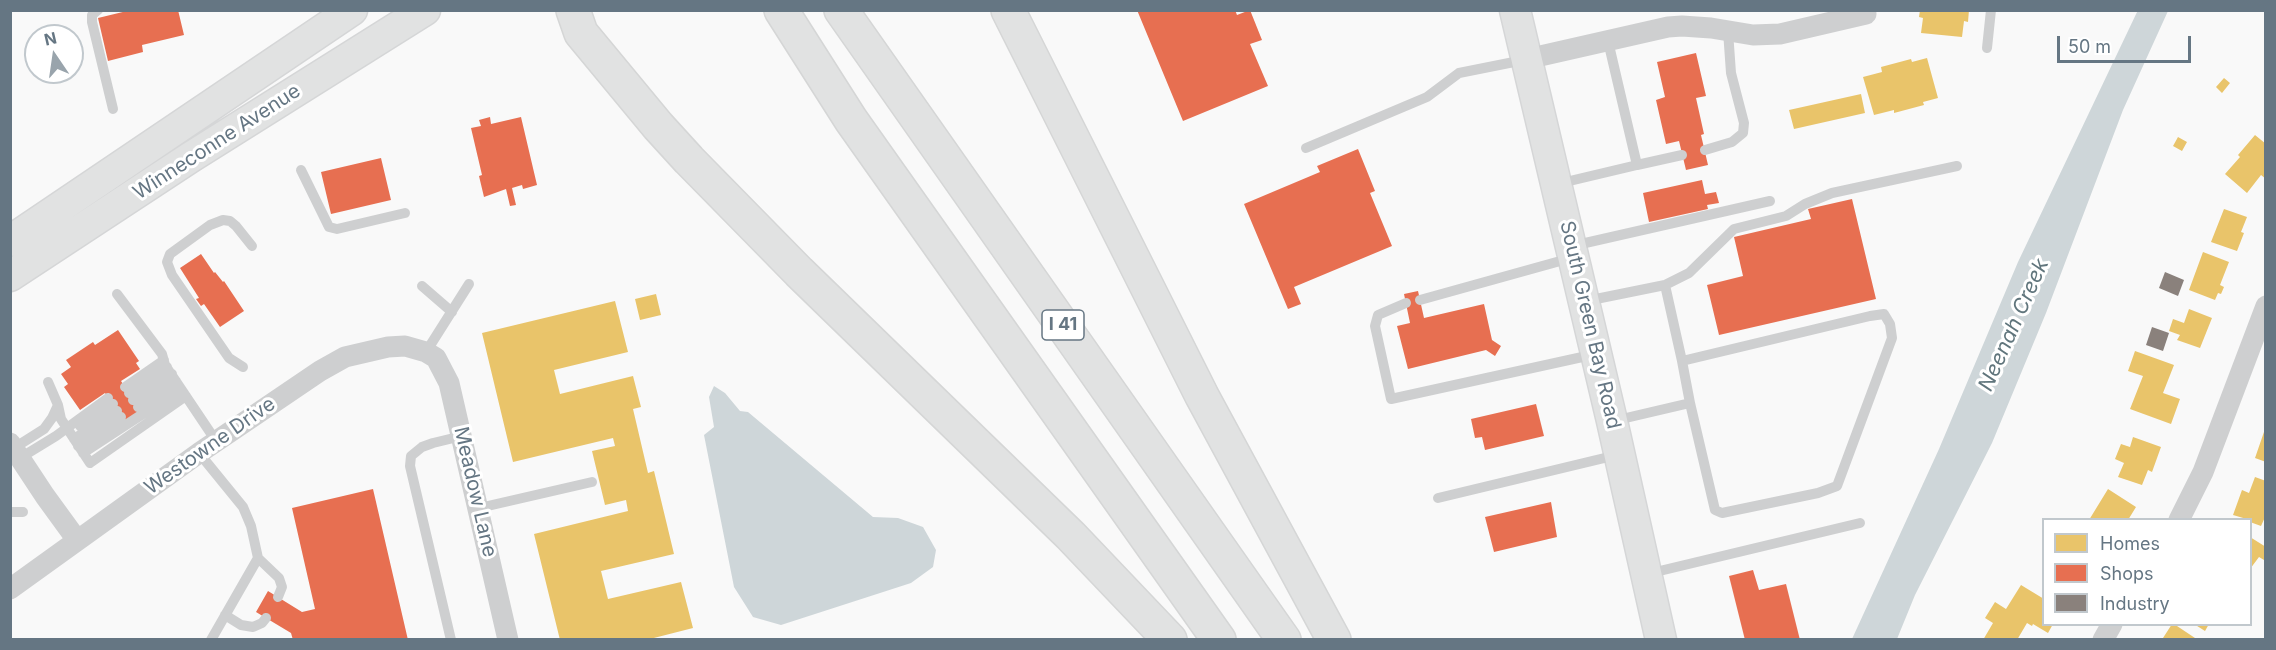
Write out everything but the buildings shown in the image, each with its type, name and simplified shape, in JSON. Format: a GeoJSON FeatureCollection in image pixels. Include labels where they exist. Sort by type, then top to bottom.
{"type":"FeatureCollection","features":[{"type":"Feature","properties":{"kind":"highway"},"geometry":{"type":"LineString","coordinates":[[555,10],[567,26],[577,22],[689,160],[799,272],[1071,536],[1170,639]]}},
{"type":"Feature","properties":{"kind":"highway","name":"I 41"},"geometry":{"type":"LineString","coordinates":[[781,10],[851,120],[1219,639]]}},
{"type":"Feature","properties":{"kind":"highway","name":"I 41"},"geometry":{"type":"LineString","coordinates":[[841,10],[1284,639]]}},
{"type":"Feature","properties":{"kind":"highway"},"geometry":{"type":"LineString","coordinates":[[1008,10],[1202,396],[1334,639]]}},
{"type":"Feature","properties":{"kind":"main road","name":"Winneconne Avenue"},"geometry":{"type":"LineString","coordinates":[[10,241],[352,10]]}},
{"type":"Feature","properties":{"kind":"main road","name":"Winneconne Avenue"},"geometry":{"type":"LineString","coordinates":[[10,276],[191,157],[425,10]]}},
{"type":"Feature","properties":{"kind":"main road","name":"South Green Bay Road"},"geometry":{"type":"LineString","coordinates":[[1515,10],[1597,354],[1661,639]]}},
{"type":"Feature","properties":{"kind":"street"},"geometry":{"type":"LineString","coordinates":[[1527,59],[1668,27],[1682,26],[1753,34],[1780,34],[1866,12]]}},
{"type":"Feature","properties":{"kind":"street"},"geometry":{"type":"LineString","coordinates":[[2180,518],[2204,472],[2265,306]]}},
{"type":"Feature","properties":{"kind":"street","name":"Westowne Drive"},"geometry":{"type":"LineString","coordinates":[[10,589],[208,447],[305,381],[345,357],[388,347],[405,346],[426,352]]}},
{"type":"Feature","properties":{"kind":"street","name":"Meadow Lane"},"geometry":{"type":"LineString","coordinates":[[426,352],[436,358],[445,374],[462,436],[508,639]]}},
{"type":"Feature","properties":{"kind":"street"},"geometry":{"type":"LineString","coordinates":[[15,449],[77,540]]}},
{"type":"Feature","properties":{"kind":"street"},"geometry":{"type":"LineString","coordinates":[[2103,639],[2111,626]]}},
{"type":"Feature","properties":{"kind":"lane"},"geometry":{"type":"LineString","coordinates":[[98,10],[92,15],[92,22],[113,110]]}},
{"type":"Feature","properties":{"kind":"lane"},"geometry":{"type":"LineString","coordinates":[[1987,48],[1991,10]]}},
{"type":"Feature","properties":{"kind":"lane"},"geometry":{"type":"LineString","coordinates":[[1705,150],[1732,142],[1743,133],[1744,123],[1731,73],[1728,31]]}},
{"type":"Feature","properties":{"kind":"lane"},"geometry":{"type":"LineString","coordinates":[[1608,41],[1636,165]]}},
{"type":"Feature","properties":{"kind":"lane"},"geometry":{"type":"LineString","coordinates":[[1306,148],[1427,97],[1459,73],[1527,59]]}},
{"type":"Feature","properties":{"kind":"lane"},"geometry":{"type":"LineString","coordinates":[[1557,184],[1682,155]]}},
{"type":"Feature","properties":{"kind":"lane"},"geometry":{"type":"LineString","coordinates":[[1584,301],[1665,285],[1689,273],[1705,260],[1734,229],[1785,216],[1805,204],[1832,193],[1957,166]]}},
{"type":"Feature","properties":{"kind":"lane"},"geometry":{"type":"LineString","coordinates":[[301,170],[329,227],[337,230],[405,213]]}},
{"type":"Feature","properties":{"kind":"lane"},"geometry":{"type":"LineString","coordinates":[[1420,300],[1572,251],[1770,201]]}},
{"type":"Feature","properties":{"kind":"lane"},"geometry":{"type":"LineString","coordinates":[[243,366],[229,358],[172,275],[168,262],[170,254],[215,222],[223,220],[230,221],[236,226],[252,246]]}},
{"type":"Feature","properties":{"kind":"lane"},"geometry":{"type":"LineString","coordinates":[[426,352],[469,284]]}},
{"type":"Feature","properties":{"kind":"lane"},"geometry":{"type":"LineString","coordinates":[[1665,285],[1715,510],[1722,513],[1818,493],[1836,486],[1892,338],[1890,324],[1884,314],[1870,316],[1682,361]]}},
{"type":"Feature","properties":{"kind":"lane"},"geometry":{"type":"LineString","coordinates":[[422,286],[452,312]]}},
{"type":"Feature","properties":{"kind":"lane"},"geometry":{"type":"LineString","coordinates":[[117,294],[162,354],[208,447],[243,507],[251,526],[258,558],[279,578],[282,586],[278,597]]}},
{"type":"Feature","properties":{"kind":"lane"},"geometry":{"type":"LineString","coordinates":[[1406,303],[1378,315],[1375,326],[1390,399],[1597,354]]}},
{"type":"Feature","properties":{"kind":"lane"},"geometry":{"type":"LineString","coordinates":[[174,378],[131,397],[174,378]]}},
{"type":"Feature","properties":{"kind":"lane"},"geometry":{"type":"LineString","coordinates":[[48,382],[58,405],[61,419],[90,463],[174,378]]}},
{"type":"Feature","properties":{"kind":"lane"},"geometry":{"type":"LineString","coordinates":[[1612,422],[1690,403]]}},
{"type":"Feature","properties":{"kind":"lane"},"geometry":{"type":"LineString","coordinates":[[15,449],[44,429],[58,405]]}},
{"type":"Feature","properties":{"kind":"lane"},"geometry":{"type":"LineString","coordinates":[[74,440],[115,408],[74,440]]}},
{"type":"Feature","properties":{"kind":"lane"},"geometry":{"type":"LineString","coordinates":[[15,449],[57,436],[74,440]]}},
{"type":"Feature","properties":{"kind":"lane"},"geometry":{"type":"LineString","coordinates":[[451,639],[410,466],[411,456],[422,447],[433,442],[462,436]]}},
{"type":"Feature","properties":{"kind":"lane"},"geometry":{"type":"LineString","coordinates":[[1438,498],[1620,455]]}},
{"type":"Feature","properties":{"kind":"lane"},"geometry":{"type":"LineString","coordinates":[[479,508],[592,482]]}},
{"type":"Feature","properties":{"kind":"lane"},"geometry":{"type":"LineString","coordinates":[[10,512],[23,512]]}},
{"type":"Feature","properties":{"kind":"lane"},"geometry":{"type":"LineString","coordinates":[[1646,574],[1860,523]]}},
{"type":"Feature","properties":{"kind":"lane"},"geometry":{"type":"LineString","coordinates":[[211,639],[258,558]]}},
{"type":"Feature","properties":{"kind":"lane"},"geometry":{"type":"LineString","coordinates":[[225,615],[241,625],[253,627],[262,623],[266,618]]}},
{"type":"Feature","properties":{"kind":"water","name":"Neenah Creek"},"geometry":{"type":"Polygon","coordinates":[[[2138,10],[2168,11],[2123,110],[2046,313],[1992,443],[1915,595],[1897,639],[1852,639],[1939,449],[2018,262],[2138,10]]]}},
{"type":"Feature","properties":{"kind":"water"},"geometry":{"type":"Polygon","coordinates":[[[714,386],[725,393],[740,411],[748,412],[873,517],[898,518],[923,527],[936,550],[933,567],[911,583],[781,625],[753,617],[734,587],[704,435],[714,427],[709,397],[714,386]]]}}]}
